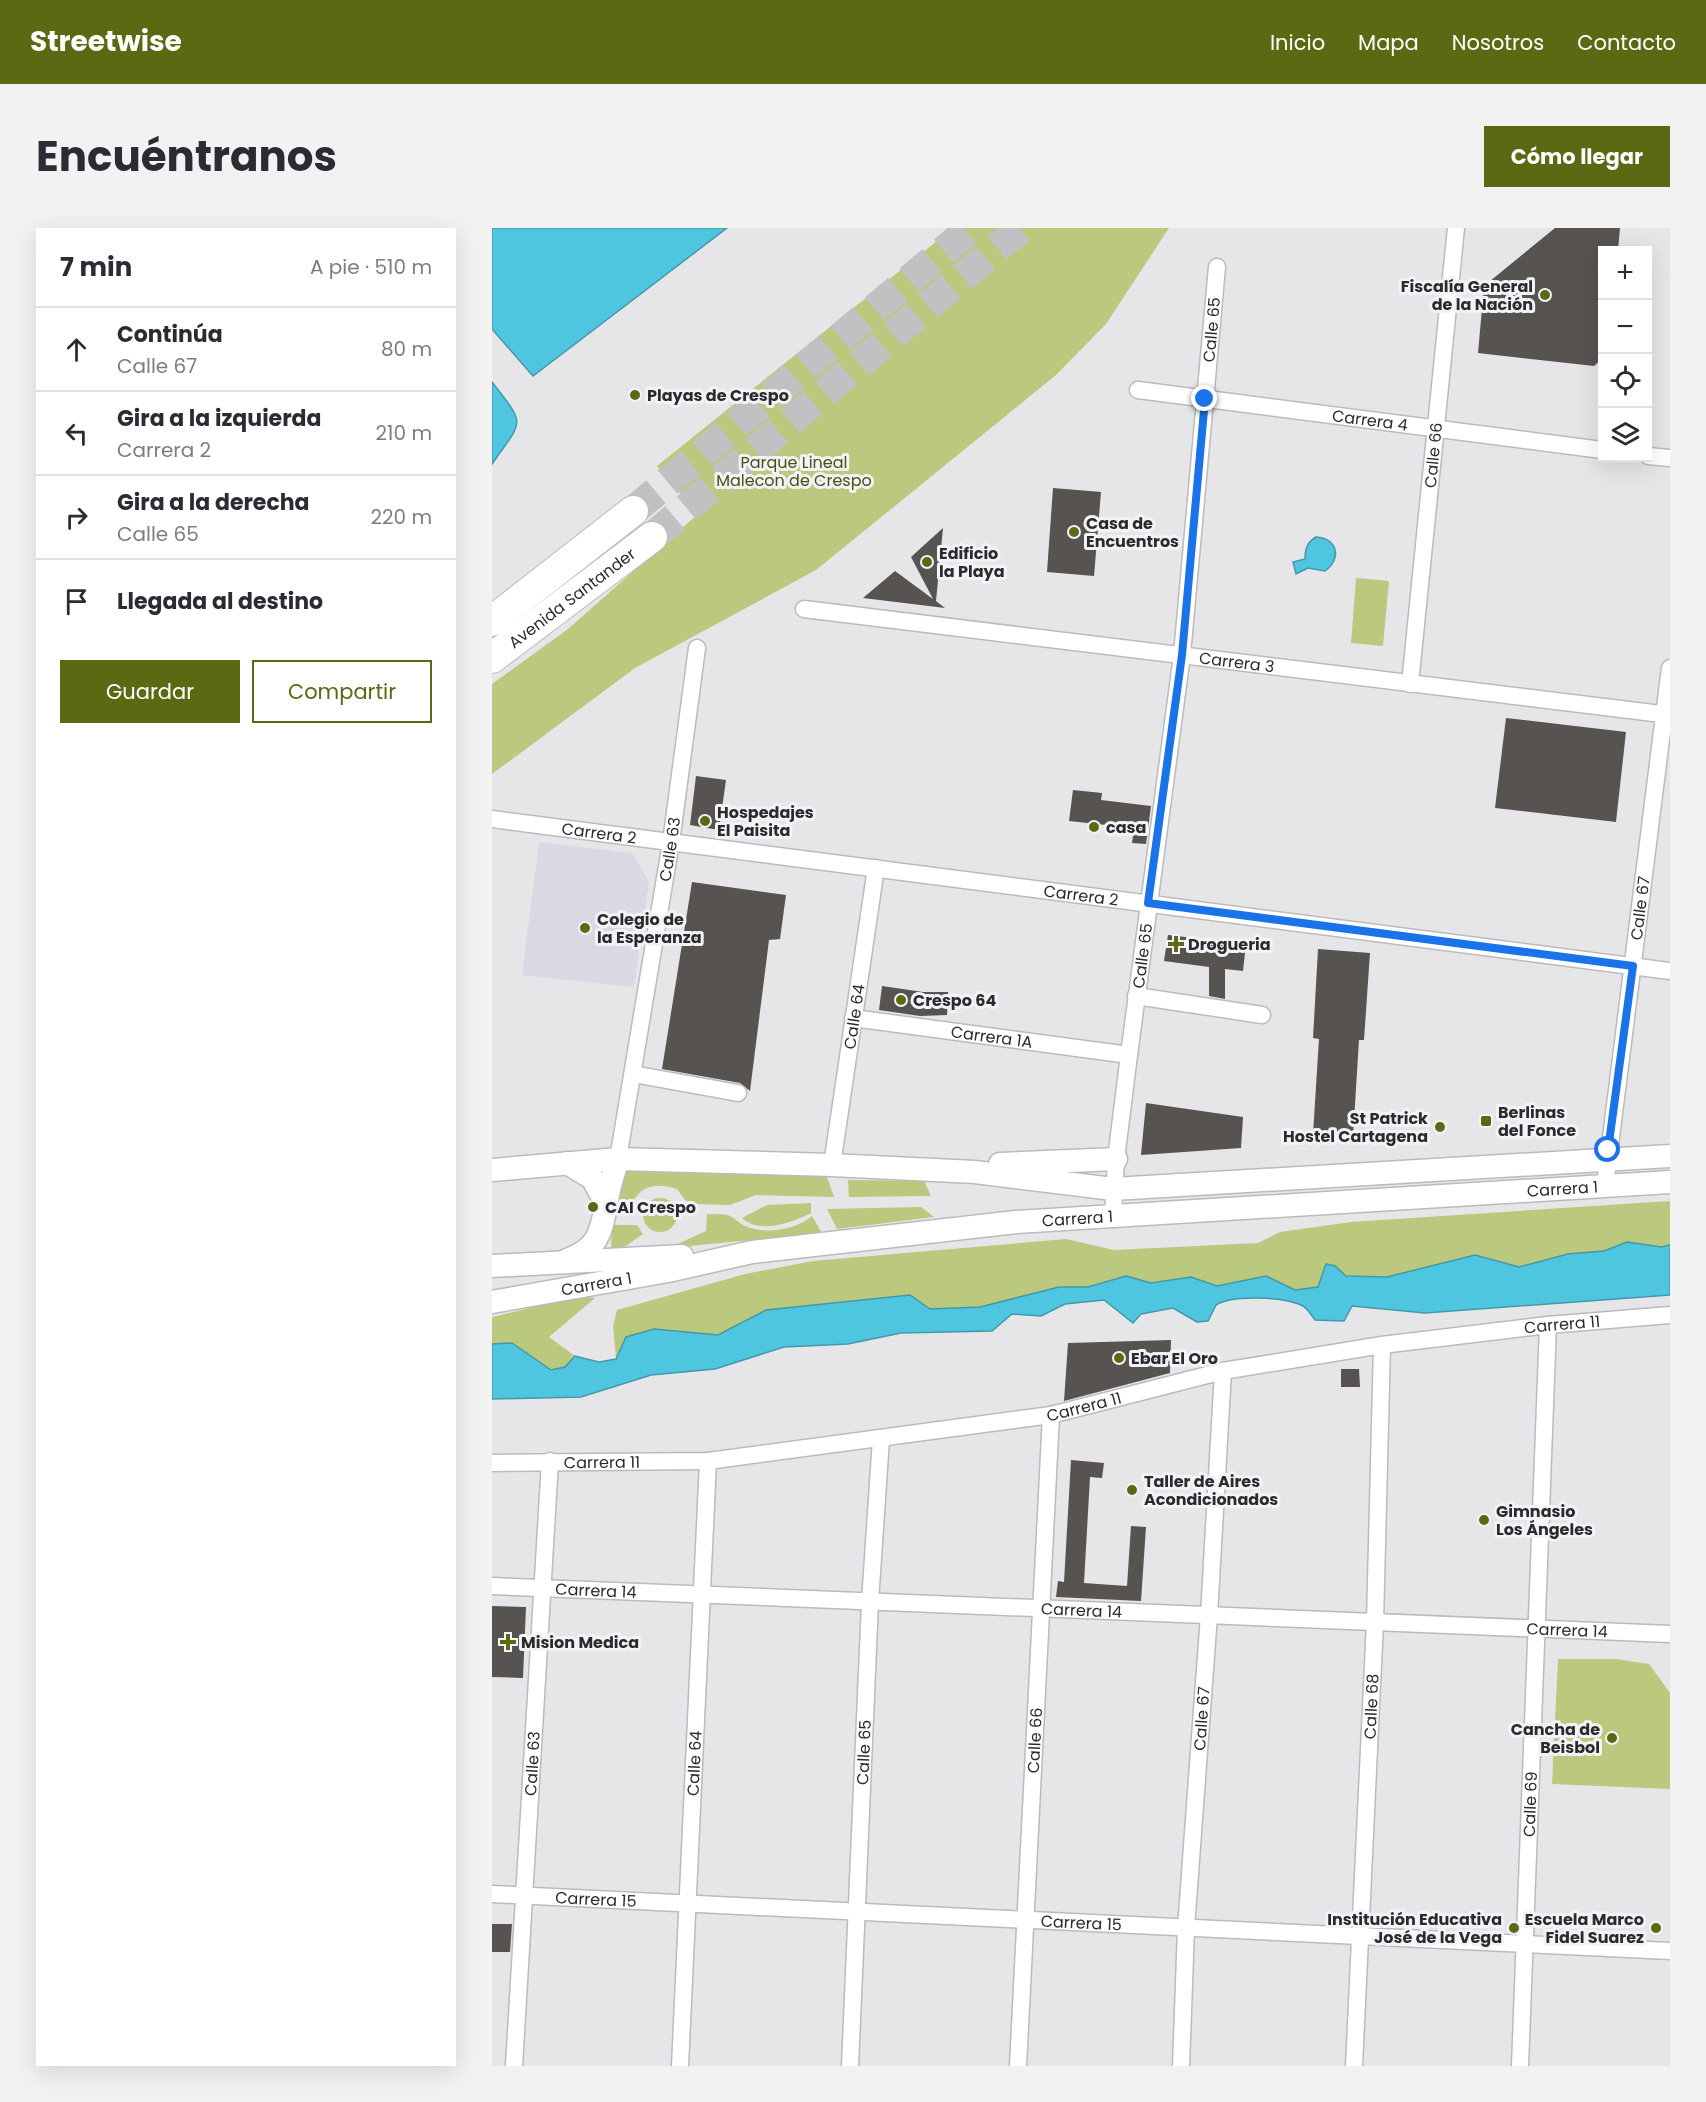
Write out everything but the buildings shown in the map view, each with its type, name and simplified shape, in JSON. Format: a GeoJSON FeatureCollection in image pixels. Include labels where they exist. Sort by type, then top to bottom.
{"type":"FeatureCollection","features":[{"type":"Feature","properties":{"kind":"highway","name":"Avenida Santander"},"geometry":{"type":"LineString","coordinates":[[492,621],[633,511]]}},
{"type":"Feature","properties":{"kind":"highway","name":"Avenida Santander"},"geometry":{"type":"LineString","coordinates":[[492,658],[652,537]]}},
{"type":"Feature","properties":{"kind":"main road","name":"Carrera 1"},"geometry":{"type":"LineString","coordinates":[[492,1170],[618,1158],[975,1172],[1113,1189],[1670,1156]]}},
{"type":"Feature","properties":{"kind":"main road"},"geometry":{"type":"LineString","coordinates":[[560,1261],[582,1253],[594,1242],[603,1228],[606,1203],[618,1158]]}},
{"type":"Feature","properties":{"kind":"main road"},"geometry":{"type":"LineString","coordinates":[[975,1172],[1003,1163],[1116,1159]]}},
{"type":"Feature","properties":{"kind":"main road"},"geometry":{"type":"LineString","coordinates":[[567,1163],[592,1178],[606,1203]]}},
{"type":"Feature","properties":{"kind":"main road","name":"Carrera 1"},"geometry":{"type":"LineString","coordinates":[[492,1302],[668,1271],[753,1252],[1005,1224],[1113,1215],[1670,1182]]}},
{"type":"Feature","properties":{"kind":"main road"},"geometry":{"type":"LineString","coordinates":[[492,1266],[753,1252]]}},
{"type":"Feature","properties":{"kind":"street","name":"Calle 66"},"geometry":{"type":"LineString","coordinates":[[1410,684],[1434,428],[1456,228]]}},
{"type":"Feature","properties":{"kind":"street","name":"Calle 65"},"geometry":{"type":"LineString","coordinates":[[1113,1215],[1116,1159],[1136,996],[1182,655],[1217,267]]}},
{"type":"Feature","properties":{"kind":"street","name":"Carrera 4"},"geometry":{"type":"LineString","coordinates":[[1138,390],[1598,449]]}},
{"type":"Feature","properties":{"kind":"street"},"geometry":{"type":"LineString","coordinates":[[1652,456],[1670,458]]}},
{"type":"Feature","properties":{"kind":"street","name":"Carrera 3"},"geometry":{"type":"LineString","coordinates":[[804,609],[1667,715]]}},
{"type":"Feature","properties":{"kind":"street","name":"Calle 63"},"geometry":{"type":"LineString","coordinates":[[618,1158],[671,842],[697,648]]}},
{"type":"Feature","properties":{"kind":"street","name":"Calle 67"},"geometry":{"type":"LineString","coordinates":[[1605,1185],[1606,1160],[1667,715],[1670,668]]}},
{"type":"Feature","properties":{"kind":"street","name":"Carrera 2"},"geometry":{"type":"LineString","coordinates":[[492,819],[1670,971]]}},
{"type":"Feature","properties":{"kind":"street","name":"Calle 64"},"geometry":{"type":"LineString","coordinates":[[832,1165],[876,868]]}},
{"type":"Feature","properties":{"kind":"street"},"geometry":{"type":"LineString","coordinates":[[1136,996],[1262,1015]]}},
{"type":"Feature","properties":{"kind":"street","name":"Carrera 1A"},"geometry":{"type":"LineString","coordinates":[[853,1018],[1129,1055]]}},
{"type":"Feature","properties":{"kind":"street"},"geometry":{"type":"LineString","coordinates":[[633,1074],[738,1093]]}},
{"type":"Feature","properties":{"kind":"street","name":"Carrera 11"},"geometry":{"type":"LineString","coordinates":[[492,1463],[708,1461],[1051,1415],[1223,1371],[1382,1345],[1548,1324],[1670,1315]]}},
{"type":"Feature","properties":{"kind":"street","name":"Calle 69"},"geometry":{"type":"LineString","coordinates":[[1520,2066],[1548,1324]]}},
{"type":"Feature","properties":{"kind":"street","name":"Calle 68"},"geometry":{"type":"LineString","coordinates":[[1354,2066],[1375,1622],[1382,1345]]}},
{"type":"Feature","properties":{"kind":"street","name":"Calle 67"},"geometry":{"type":"LineString","coordinates":[[1181,2066],[1186,1928],[1209,1615],[1223,1371]]}},
{"type":"Feature","properties":{"kind":"street","name":"Calle 66"},"geometry":{"type":"LineString","coordinates":[[1018,2066],[1051,1415]]}},
{"type":"Feature","properties":{"kind":"street","name":"Calle 65"},"geometry":{"type":"LineString","coordinates":[[850,2066],[870,1602],[881,1439]]}},
{"type":"Feature","properties":{"kind":"street","name":"Calle 63"},"geometry":{"type":"LineString","coordinates":[[514,2066],[550,1461]]}},
{"type":"Feature","properties":{"kind":"street","name":"Calle 64"},"geometry":{"type":"LineString","coordinates":[[680,2066],[708,1461]]}},
{"type":"Feature","properties":{"kind":"street","name":"Carrera 14"},"geometry":{"type":"LineString","coordinates":[[492,1586],[1670,1634]]}},
{"type":"Feature","properties":{"kind":"street","name":"Carrera 15"},"geometry":{"type":"LineString","coordinates":[[492,1894],[1670,1951]]}},
{"type":"Feature","properties":{"kind":"shaded area","name":"Colegio de la Esperanza"},"geometry":{"type":"Polygon","coordinates":[[[539,842],[632,853],[649,882],[634,987],[522,975],[539,842]]]}},
{"type":"Feature","properties":{"kind":"green space","name":"Parque Lineal Malecon de Crespo"},"geometry":{"type":"Polygon","coordinates":[[[953,228],[1169,228],[1106,324],[1056,375],[816,570],[635,668],[492,774],[492,684],[568,629],[698,514],[657,466],[953,228]]]}},
{"type":"Feature","properties":{"kind":"green space"},"geometry":{"type":"Polygon","coordinates":[[[1356,578],[1389,581],[1383,646],[1351,643],[1356,578]]]}},
{"type":"Feature","properties":{"kind":"green space"},"geometry":{"type":"Polygon","coordinates":[[[618,1170],[827,1177],[834,1197],[756,1195],[730,1205],[693,1204],[685,1200],[677,1189],[652,1186],[636,1196],[633,1202],[615,1203],[618,1170]]]}},
{"type":"Feature","properties":{"kind":"green space"},"geometry":{"type":"Polygon","coordinates":[[[848,1180],[924,1181],[931,1196],[849,1197],[848,1180]]]}},
{"type":"Feature","properties":{"kind":"green space"},"geometry":{"type":"Polygon","coordinates":[[[660,1198],[672,1203],[677,1215],[672,1227],[660,1232],[648,1227],[643,1215],[648,1203],[660,1198]]]}},
{"type":"Feature","properties":{"kind":"green space"},"geometry":{"type":"Polygon","coordinates":[[[1670,1201],[1670,1245],[1661,1247],[1627,1242],[1604,1251],[1568,1254],[1519,1267],[1475,1255],[1387,1277],[1346,1276],[1335,1266],[1318,1287],[1295,1290],[1266,1276],[1217,1286],[1191,1277],[1151,1283],[1125,1276],[1088,1287],[1059,1287],[980,1307],[930,1309],[910,1295],[767,1310],[718,1335],[654,1329],[616,1359],[613,1326],[617,1310],[745,1274],[813,1261],[1066,1239],[1114,1250],[1258,1243],[1280,1232],[1351,1222],[1670,1201]]]}},
{"type":"Feature","properties":{"kind":"green space"},"geometry":{"type":"Polygon","coordinates":[[[811,1203],[811,1213],[776,1225],[758,1226],[742,1218],[767,1205],[811,1203]]]}},
{"type":"Feature","properties":{"kind":"green space"},"geometry":{"type":"Polygon","coordinates":[[[921,1207],[934,1217],[837,1229],[827,1209],[921,1207]]]}},
{"type":"Feature","properties":{"kind":"green space"},"geometry":{"type":"Polygon","coordinates":[[[707,1214],[728,1215],[745,1226],[762,1230],[789,1228],[812,1216],[822,1233],[669,1248],[706,1231],[707,1214]]]}},
{"type":"Feature","properties":{"kind":"green space"},"geometry":{"type":"Polygon","coordinates":[[[612,1225],[637,1225],[643,1234],[626,1246],[611,1249],[612,1225]]]}},
{"type":"Feature","properties":{"kind":"green space"},"geometry":{"type":"Polygon","coordinates":[[[579,1296],[595,1298],[549,1337],[575,1356],[565,1367],[550,1370],[512,1343],[492,1344],[492,1317],[579,1296]]]}},
{"type":"Feature","properties":{"kind":"green space","name":"Cancha de Beisbol"},"geometry":{"type":"Polygon","coordinates":[[[1558,1659],[1616,1659],[1649,1664],[1670,1693],[1670,1789],[1552,1784],[1558,1659]]]}},
{"type":"Feature","properties":{"kind":"water"},"geometry":{"type":"Polygon","coordinates":[[[492,228],[727,228],[533,376],[492,329],[492,228]]]}},
{"type":"Feature","properties":{"kind":"water"},"geometry":{"type":"Polygon","coordinates":[[[492,382],[511,407],[517,423],[510,439],[492,464],[492,382]]]}},
{"type":"Feature","properties":{"kind":"water"},"geometry":{"type":"Polygon","coordinates":[[[1316,537],[1323,538],[1333,545],[1334,561],[1325,571],[1308,568],[1296,574],[1293,562],[1305,559],[1307,546],[1316,537]]]}},
{"type":"Feature","properties":{"kind":"water"},"geometry":{"type":"Polygon","coordinates":[[[1627,1242],[1661,1247],[1670,1245],[1670,1295],[1425,1313],[1352,1306],[1344,1321],[1315,1320],[1305,1307],[1284,1300],[1246,1298],[1216,1305],[1208,1321],[1197,1322],[1173,1308],[1141,1314],[1133,1323],[1104,1300],[1065,1304],[1041,1316],[1012,1314],[992,1331],[901,1333],[848,1344],[784,1347],[715,1369],[651,1375],[581,1397],[492,1399],[492,1344],[512,1343],[551,1370],[565,1367],[575,1356],[599,1362],[616,1359],[626,1337],[654,1329],[718,1335],[766,1310],[910,1295],[930,1309],[980,1307],[1059,1287],[1088,1287],[1126,1276],[1151,1283],[1191,1277],[1217,1286],[1266,1276],[1295,1290],[1318,1287],[1326,1264],[1335,1266],[1346,1276],[1387,1277],[1475,1255],[1519,1267],[1568,1254],[1604,1251],[1627,1242]]]}},
{"type":"Feature","properties":{"kind":"tunnel"},"geometry":{"type":"LineString","coordinates":[[633,511],[971,228]]}},
{"type":"Feature","properties":{"kind":"tunnel"},"geometry":{"type":"LineString","coordinates":[[652,537],[1021,228]]}},
{"type":"Feature","properties":{"kind":"place","name":"Fiscalía General de la Nación"},"geometry":{"type":"Point","coordinates":[1545,295]}},
{"type":"Feature","properties":{"kind":"place","name":"Playas de Crespo"},"geometry":{"type":"Point","coordinates":[635,395]}},
{"type":"Feature","properties":{"kind":"place","name":"Casa de Encuentros"},"geometry":{"type":"Point","coordinates":[1074,532]}},
{"type":"Feature","properties":{"kind":"place","name":"Edificio la Playa"},"geometry":{"type":"Point","coordinates":[927,562]}},
{"type":"Feature","properties":{"kind":"place","name":"Hospedajes El Paisita"},"geometry":{"type":"Point","coordinates":[705,821]}},
{"type":"Feature","properties":{"kind":"place","name":"casa"},"geometry":{"type":"Point","coordinates":[1094,827]}},
{"type":"Feature","properties":{"kind":"place","name":"Colegio de la Esperanza"},"geometry":{"type":"Point","coordinates":[585,928]}},
{"type":"Feature","properties":{"kind":"place","name":"Drogueria"},"geometry":{"type":"Point","coordinates":[1176,944]}},
{"type":"Feature","properties":{"kind":"place","name":"Crespo 64"},"geometry":{"type":"Point","coordinates":[901,1000]}},
{"type":"Feature","properties":{"kind":"place","name":"Berlinas del Fonce"},"geometry":{"type":"Point","coordinates":[1486,1121]}},
{"type":"Feature","properties":{"kind":"place","name":"St Patrick Hostel Cartagena"},"geometry":{"type":"Point","coordinates":[1440,1127]}},
{"type":"Feature","properties":{"kind":"place","name":"CAI Crespo"},"geometry":{"type":"Point","coordinates":[593,1207]}},
{"type":"Feature","properties":{"kind":"place","name":"Ebar El Oro"},"geometry":{"type":"Point","coordinates":[1119,1358]}},
{"type":"Feature","properties":{"kind":"place","name":"Taller de Aires Acondicionados"},"geometry":{"type":"Point","coordinates":[1132,1490]}},
{"type":"Feature","properties":{"kind":"place","name":"Gimnasio Los Ángeles"},"geometry":{"type":"Point","coordinates":[1484,1520]}},
{"type":"Feature","properties":{"kind":"place","name":"Mision Medica"},"geometry":{"type":"Point","coordinates":[508,1642]}},
{"type":"Feature","properties":{"kind":"place","name":"Cancha de Beisbol"},"geometry":{"type":"Point","coordinates":[1612,1738]}},
{"type":"Feature","properties":{"kind":"place","name":"Institución Educativa José de la Vega"},"geometry":{"type":"Point","coordinates":[1514,1928]}},
{"type":"Feature","properties":{"kind":"place","name":"Escuela Marco Fidel Suarez"},"geometry":{"type":"Point","coordinates":[1656,1928]}},
{"type":"Feature","properties":{"kind":"route"},"geometry":{"type":"LineString","coordinates":[[1205,399],[1182,655],[1148,903],[1633,966],[1608,1150]]}}]}
